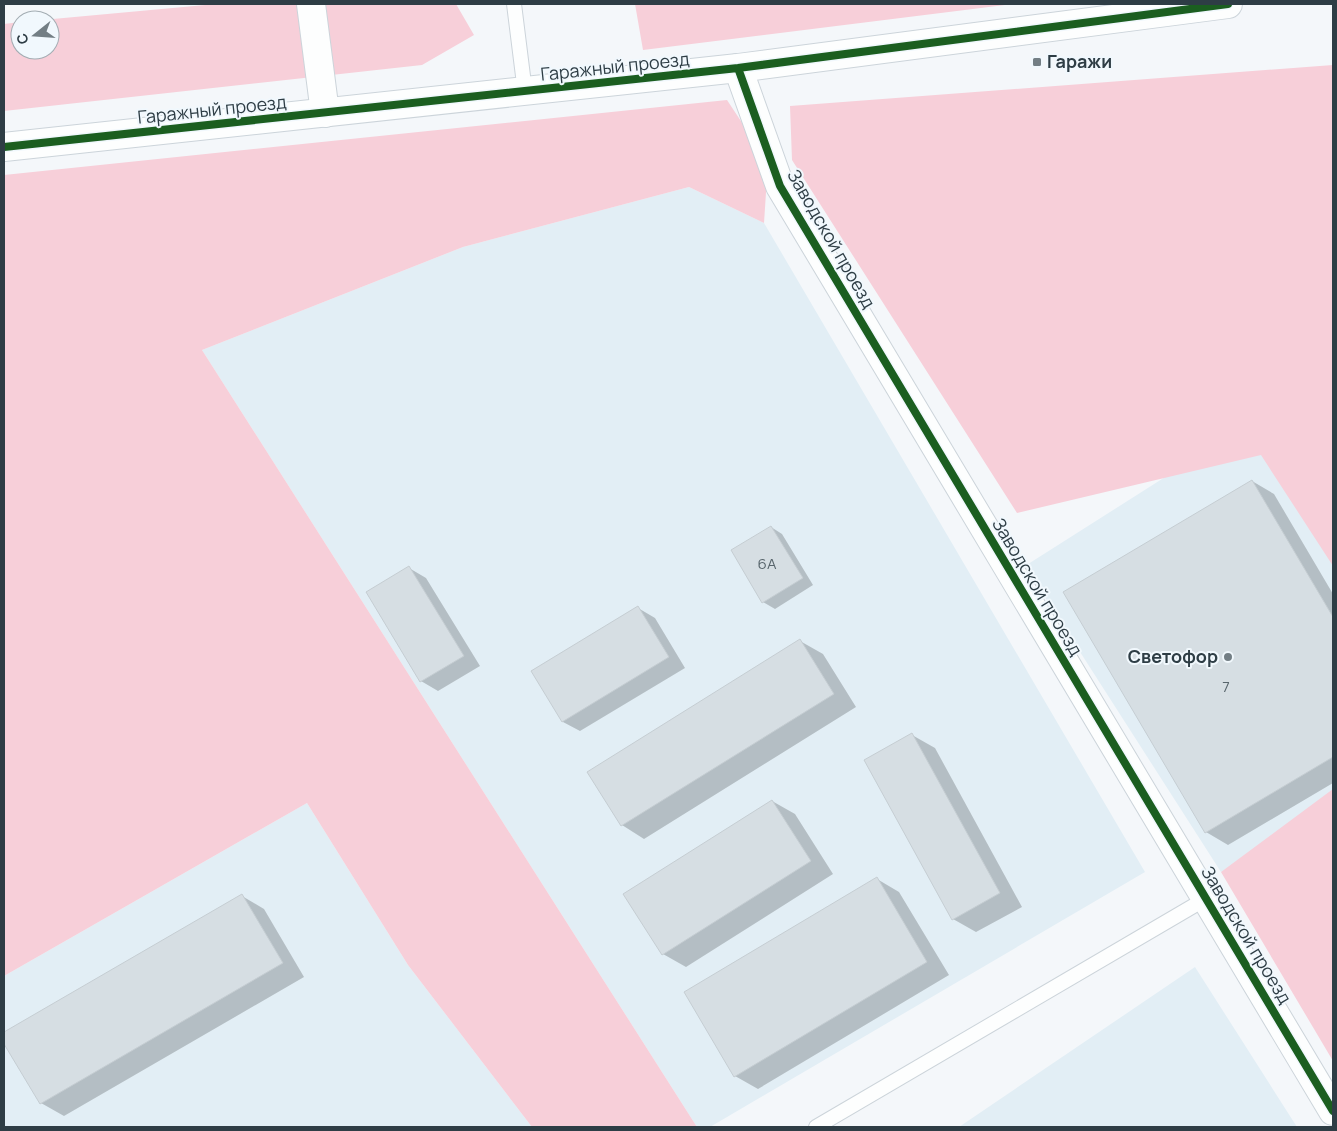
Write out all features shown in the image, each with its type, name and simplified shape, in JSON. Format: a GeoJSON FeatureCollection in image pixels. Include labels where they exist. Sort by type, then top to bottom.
{"type":"FeatureCollection","features":[{"type":"Feature","properties":{"kind":"street"},"geometry":{"type":"LineString","coordinates":[[311,4],[325,113]]}},
{"type":"Feature","properties":{"kind":"street","name":"Гаражный проезд"},"geometry":{"type":"LineString","coordinates":[[4,147],[738,68],[1228,4]]}},
{"type":"Feature","properties":{"kind":"street","name":"Заводской проезд"},"geometry":{"type":"LineString","coordinates":[[738,68],[780,186],[1333,1111]]}},
{"type":"Feature","properties":{"kind":"lane"},"geometry":{"type":"LineString","coordinates":[[514,4],[525,92]]}},
{"type":"Feature","properties":{"kind":"lane"},"geometry":{"type":"LineString","coordinates":[[816,1127],[1207,898]]}},
{"type":"Feature","properties":{"kind":"shaded area"},"geometry":{"type":"Polygon","coordinates":[[[216,4],[456,4],[474,35],[422,65],[4,111],[4,24],[10,23],[10,60],[60,60],[60,18],[216,4]]]}},
{"type":"Feature","properties":{"kind":"shaded area"},"geometry":{"type":"Polygon","coordinates":[[[635,4],[1013,4],[643,50],[635,4]]]}},
{"type":"Feature","properties":{"kind":"shaded area"},"geometry":{"type":"Polygon","coordinates":[[[1333,65],[1333,566],[1261,455],[1017,513],[792,160],[790,106],[1333,65]]]}},
{"type":"Feature","properties":{"kind":"shaded area"},"geometry":{"type":"Polygon","coordinates":[[[727,100],[768,162],[764,223],[689,187],[463,247],[202,350],[697,1127],[532,1127],[408,965],[307,803],[4,976],[4,175],[727,100]]]}},
{"type":"Feature","properties":{"kind":"shaded area"},"geometry":{"type":"Polygon","coordinates":[[[689,187],[764,223],[1145,872],[710,1127],[697,1127],[202,350],[463,247],[689,187]]]}},
{"type":"Feature","properties":{"kind":"shaded area"},"geometry":{"type":"Polygon","coordinates":[[[1266,413],[1333,518],[1333,800],[1221,872],[1025,566],[1266,413]]]}},
{"type":"Feature","properties":{"kind":"shaded area"},"geometry":{"type":"Polygon","coordinates":[[[1333,789],[1333,1061],[1221,872],[1333,789]]]}},
{"type":"Feature","properties":{"kind":"shaded area"},"geometry":{"type":"Polygon","coordinates":[[[307,803],[408,965],[532,1127],[4,1127],[4,976],[307,803]]]}},
{"type":"Feature","properties":{"kind":"shaded area"},"geometry":{"type":"Polygon","coordinates":[[[1195,967],[1297,1127],[959,1127],[1195,967]]]}},
{"type":"Feature","properties":{"kind":"building"},"geometry":{"type":"Polygon","coordinates":[[[1252,480],[1333,617],[1333,757],[1205,833],[1063,592],[1252,480]]]}},
{"type":"Feature","properties":{"kind":"building"},"geometry":{"type":"Polygon","coordinates":[[[771,526],[803,578],[762,603],[731,550],[771,526]]]}},
{"type":"Feature","properties":{"kind":"building"},"geometry":{"type":"Polygon","coordinates":[[[409,566],[464,656],[420,682],[366,592],[409,566]]]}},
{"type":"Feature","properties":{"kind":"building"},"geometry":{"type":"Polygon","coordinates":[[[638,606],[669,657],[562,722],[531,671],[638,606]]]}},
{"type":"Feature","properties":{"kind":"building"},"geometry":{"type":"Polygon","coordinates":[[[800,639],[834,694],[621,826],[587,772],[800,639]]]}},
{"type":"Feature","properties":{"kind":"building"},"geometry":{"type":"Polygon","coordinates":[[[912,733],[1000,893],[952,920],[864,760],[912,733]]]}},
{"type":"Feature","properties":{"kind":"building"},"geometry":{"type":"Polygon","coordinates":[[[772,800],[811,861],[662,955],[623,894],[772,800]]]}},
{"type":"Feature","properties":{"kind":"building"},"geometry":{"type":"Polygon","coordinates":[[[877,877],[927,962],[734,1077],[684,992],[877,877]]]}},
{"type":"Feature","properties":{"kind":"building"},"geometry":{"type":"Polygon","coordinates":[[[242,894],[283,963],[40,1104],[4,1044],[4,1032],[242,894]]]}},
{"type":"Feature","properties":{"kind":"cycle path"},"geometry":{"type":"LineString","coordinates":[[4,147],[738,68],[1228,4]]}},
{"type":"Feature","properties":{"kind":"cycle path"},"geometry":{"type":"LineString","coordinates":[[738,68],[780,186],[1333,1111]]}},
{"type":"Feature","properties":{"kind":"place","name":"Гаражи"},"geometry":{"type":"Point","coordinates":[1037,62]}},
{"type":"Feature","properties":{"kind":"place","name":"Светофор"},"geometry":{"type":"Point","coordinates":[1228,657]}}]}
